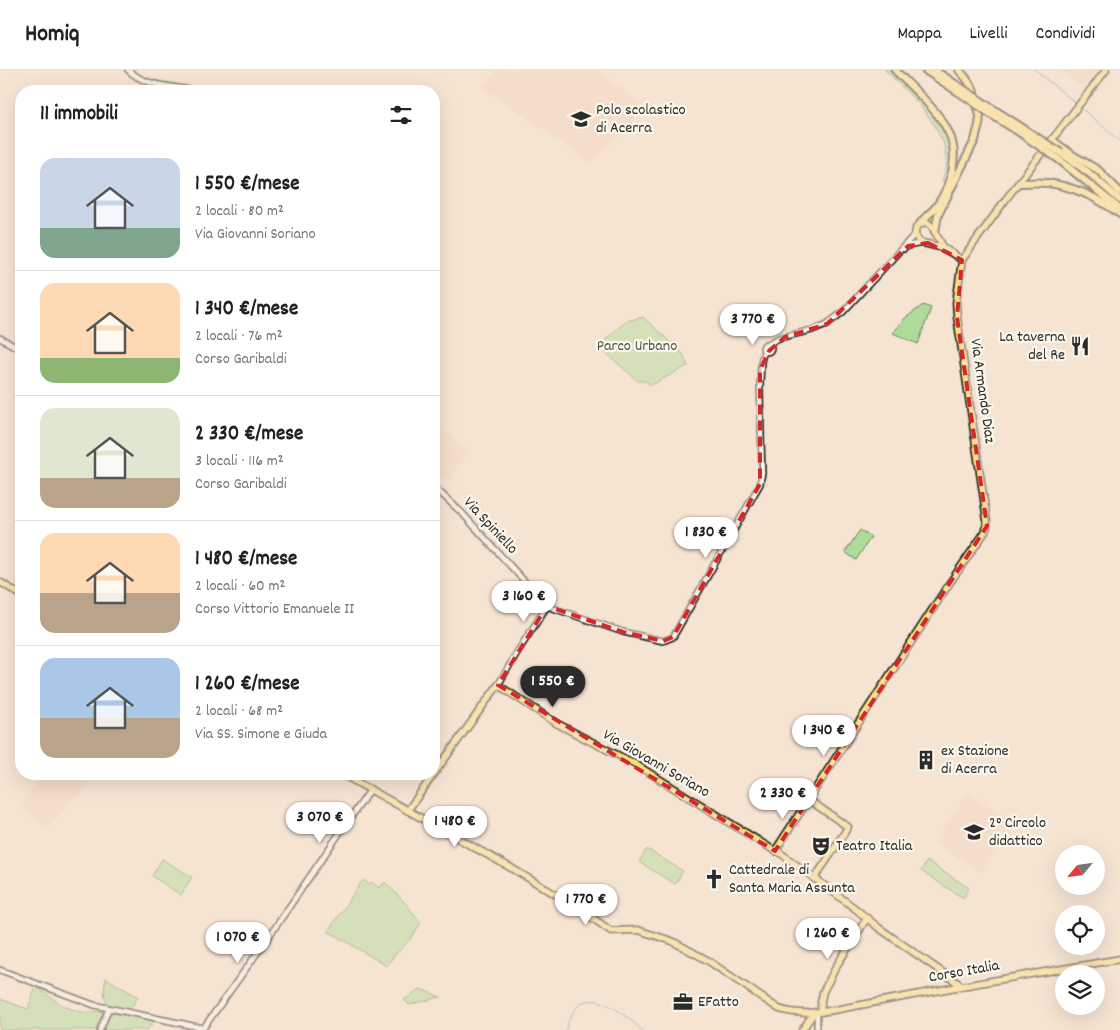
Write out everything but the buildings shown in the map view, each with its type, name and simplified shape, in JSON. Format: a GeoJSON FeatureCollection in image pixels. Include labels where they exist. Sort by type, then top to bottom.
{"type":"FeatureCollection","features":[{"type":"Feature","properties":{"kind":"highway"},"geometry":{"type":"LineString","coordinates":[[895,70],[940,117],[950,132],[954,151],[953,171],[945,193],[932,212],[920,224]]}},
{"type":"Feature","properties":{"kind":"highway"},"geometry":{"type":"LineString","coordinates":[[925,70],[962,91]]}},
{"type":"Feature","properties":{"kind":"highway"},"geometry":{"type":"LineString","coordinates":[[934,70],[1059,156],[1089,173],[1120,200]]}},
{"type":"Feature","properties":{"kind":"highway"},"geometry":{"type":"LineString","coordinates":[[935,232],[938,215],[975,140],[980,116],[973,89],[959,70]]}},
{"type":"Feature","properties":{"kind":"highway"},"geometry":{"type":"LineString","coordinates":[[1052,140],[1098,170],[1120,192]]}},
{"type":"Feature","properties":{"kind":"highway"},"geometry":{"type":"LineString","coordinates":[[1059,156],[1120,209]]}},
{"type":"Feature","properties":{"kind":"highway"},"geometry":{"type":"LineString","coordinates":[[1019,184],[1045,182],[1069,186],[1090,195],[1120,214]]}},
{"type":"Feature","properties":{"kind":"main road","name":"Via Armando Diaz"},"geometry":{"type":"LineString","coordinates":[[775,851],[985,532],[987,526],[957,317],[957,297],[962,260],[1106,70]]}},
{"type":"Feature","properties":{"kind":"main road"},"geometry":{"type":"LineString","coordinates":[[944,248],[934,229],[928,223],[920,224],[916,228],[917,240],[944,248],[962,260]]}},
{"type":"Feature","properties":{"kind":"main road"},"geometry":{"type":"LineString","coordinates":[[925,243],[934,237],[935,232]]}},
{"type":"Feature","properties":{"kind":"main road"},"geometry":{"type":"LineString","coordinates":[[1,583],[15,591]]}},
{"type":"Feature","properties":{"kind":"main road"},"geometry":{"type":"LineString","coordinates":[[440,766],[498,685]]}},
{"type":"Feature","properties":{"kind":"main road","name":"Via Giovanni Soriano"},"geometry":{"type":"LineString","coordinates":[[498,685],[556,723],[635,764],[779,852],[962,986]]}},
{"type":"Feature","properties":{"kind":"main road"},"geometry":{"type":"LineString","coordinates":[[353,780],[408,810],[430,780]]}},
{"type":"Feature","properties":{"kind":"main road"},"geometry":{"type":"LineString","coordinates":[[809,800],[848,826],[814,879]]}},
{"type":"Feature","properties":{"kind":"main road","name":"Corso Italia"},"geometry":{"type":"LineString","coordinates":[[408,810],[513,869],[612,931],[634,930],[672,941],[707,960],[779,1009],[796,1013],[817,1013],[1120,959]]}},
{"type":"Feature","properties":{"kind":"main road"},"geometry":{"type":"LineString","coordinates":[[802,1030],[817,1013],[822,992],[867,918]]}},
{"type":"Feature","properties":{"kind":"street"},"geometry":{"type":"LineString","coordinates":[[128,70],[143,80],[162,85]]}},
{"type":"Feature","properties":{"kind":"street"},"geometry":{"type":"LineString","coordinates":[[498,685],[547,606],[623,632],[663,641],[673,637],[760,484],[762,473],[760,362],[764,346],[770,342],[827,324],[843,312],[915,234]]}},
{"type":"Feature","properties":{"kind":"street"},"geometry":{"type":"LineString","coordinates":[[899,253],[908,246],[925,243]]}},
{"type":"Feature","properties":{"kind":"street"},"geometry":{"type":"LineString","coordinates":[[760,370],[770,351],[785,337]]}},
{"type":"Feature","properties":{"kind":"street"},"geometry":{"type":"LineString","coordinates":[[0,338],[15,347]]}},
{"type":"Feature","properties":{"kind":"street"},"geometry":{"type":"LineString","coordinates":[[767,344],[771,346],[770,351]]}},
{"type":"Feature","properties":{"kind":"street"},"geometry":{"type":"LineString","coordinates":[[764,350],[766,352],[770,351]]}},
{"type":"Feature","properties":{"kind":"street","name":"Via Spiniello"},"geometry":{"type":"LineString","coordinates":[[440,493],[462,513],[547,606]]}},
{"type":"Feature","properties":{"kind":"street"},"geometry":{"type":"LineString","coordinates":[[0,970],[94,1005],[202,1029],[371,790]]}},
{"type":"Feature","properties":{"kind":"street"},"geometry":{"type":"LineString","coordinates":[[100,1030],[109,1008]]}},
{"type":"Feature","properties":{"kind":"street"},"geometry":{"type":"LineString","coordinates":[[817,1013],[817,1030]]}},
{"type":"Feature","properties":{"kind":"highlighted area"},"geometry":{"type":"Polygon","coordinates":[[[928,243],[962,260],[957,317],[987,526],[775,851],[498,685],[547,606],[623,632],[663,641],[673,637],[760,484],[760,370],[769,351],[785,337],[827,324],[908,246],[928,243]]]}},
{"type":"Feature","properties":{"kind":"shaded area","name":"Polo scolastico di Acerra"},"geometry":{"type":"Polygon","coordinates":[[[496,70],[597,70],[646,107],[590,163],[482,87],[496,70]]]}},
{"type":"Feature","properties":{"kind":"shaded area"},"geometry":{"type":"Polygon","coordinates":[[[1059,70],[1098,70],[1084,90],[1059,70]]]}},
{"type":"Feature","properties":{"kind":"shaded area"},"geometry":{"type":"Polygon","coordinates":[[[440,429],[471,453],[446,479],[440,480],[440,429]]]}},
{"type":"Feature","properties":{"kind":"shaded area"},"geometry":{"type":"Polygon","coordinates":[[[38,780],[85,780],[90,783],[48,828],[19,806],[38,780]]]}},
{"type":"Feature","properties":{"kind":"shaded area","name":"2° Circolo didattico"},"geometry":{"type":"Polygon","coordinates":[[[967,792],[1014,822],[982,873],[934,843],[967,792]]]}},
{"type":"Feature","properties":{"kind":"green space"},"geometry":{"type":"Polygon","coordinates":[[[885,70],[891,70],[920,98],[945,132],[950,144],[952,159],[947,183],[942,181],[947,165],[944,144],[935,126],[920,105],[885,70]]]}},
{"type":"Feature","properties":{"kind":"green space"},"geometry":{"type":"Polygon","coordinates":[[[923,305],[931,308],[918,344],[893,333],[904,319],[923,305]]]}},
{"type":"Feature","properties":{"kind":"green space","name":"Parco Urbano"},"geometry":{"type":"Polygon","coordinates":[[[643,317],[683,354],[688,366],[651,385],[645,381],[638,381],[598,346],[626,321],[643,317]]]}},
{"type":"Feature","properties":{"kind":"green space"},"geometry":{"type":"Polygon","coordinates":[[[860,530],[871,537],[856,560],[845,552],[860,530]]]}},
{"type":"Feature","properties":{"kind":"green space"},"geometry":{"type":"Polygon","coordinates":[[[647,849],[683,871],[675,884],[639,862],[647,849]]]}},
{"type":"Feature","properties":{"kind":"green space"},"geometry":{"type":"Polygon","coordinates":[[[162,859],[192,877],[181,895],[152,876],[162,859]]]}},
{"type":"Feature","properties":{"kind":"green space"},"geometry":{"type":"Polygon","coordinates":[[[927,861],[969,888],[963,898],[921,871],[927,861]]]}},
{"type":"Feature","properties":{"kind":"green space"},"geometry":{"type":"Polygon","coordinates":[[[363,880],[370,885],[372,882],[379,888],[385,882],[421,922],[413,936],[387,966],[328,931],[363,880]]]}},
{"type":"Feature","properties":{"kind":"green space"},"geometry":{"type":"Polygon","coordinates":[[[106,978],[138,997],[130,1009],[108,1005],[104,992],[106,978]]]}},
{"type":"Feature","properties":{"kind":"green space"},"geometry":{"type":"Polygon","coordinates":[[[36,986],[70,1008],[82,1012],[103,1012],[96,1030],[0,1030],[0,999],[28,1009],[36,986]]]}},
{"type":"Feature","properties":{"kind":"green space"},"geometry":{"type":"Polygon","coordinates":[[[420,989],[441,997],[409,1005],[404,1000],[420,989]]]}},
{"type":"Feature","properties":{"kind":"green space"},"geometry":{"type":"Polygon","coordinates":[[[113,1013],[154,1021],[147,1030],[104,1030],[113,1013]]]}},
{"type":"Feature","properties":{"kind":"waterway"},"geometry":{"type":"LineString","coordinates":[[1035,70],[1077,104]]}},
{"type":"Feature","properties":{"kind":"waterway"},"geometry":{"type":"LineString","coordinates":[[1080,107],[1120,141]]}},
{"type":"Feature","properties":{"kind":"waterway"},"geometry":{"type":"LineString","coordinates":[[566,1030],[570,1017],[578,1006],[585,1001],[593,1000],[621,1012],[642,1030]]}},
{"type":"Feature","properties":{"kind":"place","name":"Polo scolastico di Acerra"},"geometry":{"type":"Point","coordinates":[581,119]}},
{"type":"Feature","properties":{"kind":"place","name":"La taverna del Re"},"geometry":{"type":"Point","coordinates":[1080,346]}},
{"type":"Feature","properties":{"kind":"place","name":"ex Stazione di Acerra"},"geometry":{"type":"Point","coordinates":[926,760]}},
{"type":"Feature","properties":{"kind":"place","name":"2° Circolo didattico"},"geometry":{"type":"Point","coordinates":[974,832]}},
{"type":"Feature","properties":{"kind":"place","name":"Teatro Italia"},"geometry":{"type":"Point","coordinates":[821,846]}},
{"type":"Feature","properties":{"kind":"place","name":"Cattedrale di Santa Maria Assunta"},"geometry":{"type":"Point","coordinates":[714,879]}},
{"type":"Feature","properties":{"kind":"place","name":"EFatto"},"geometry":{"type":"Point","coordinates":[683,1002]}}]}
